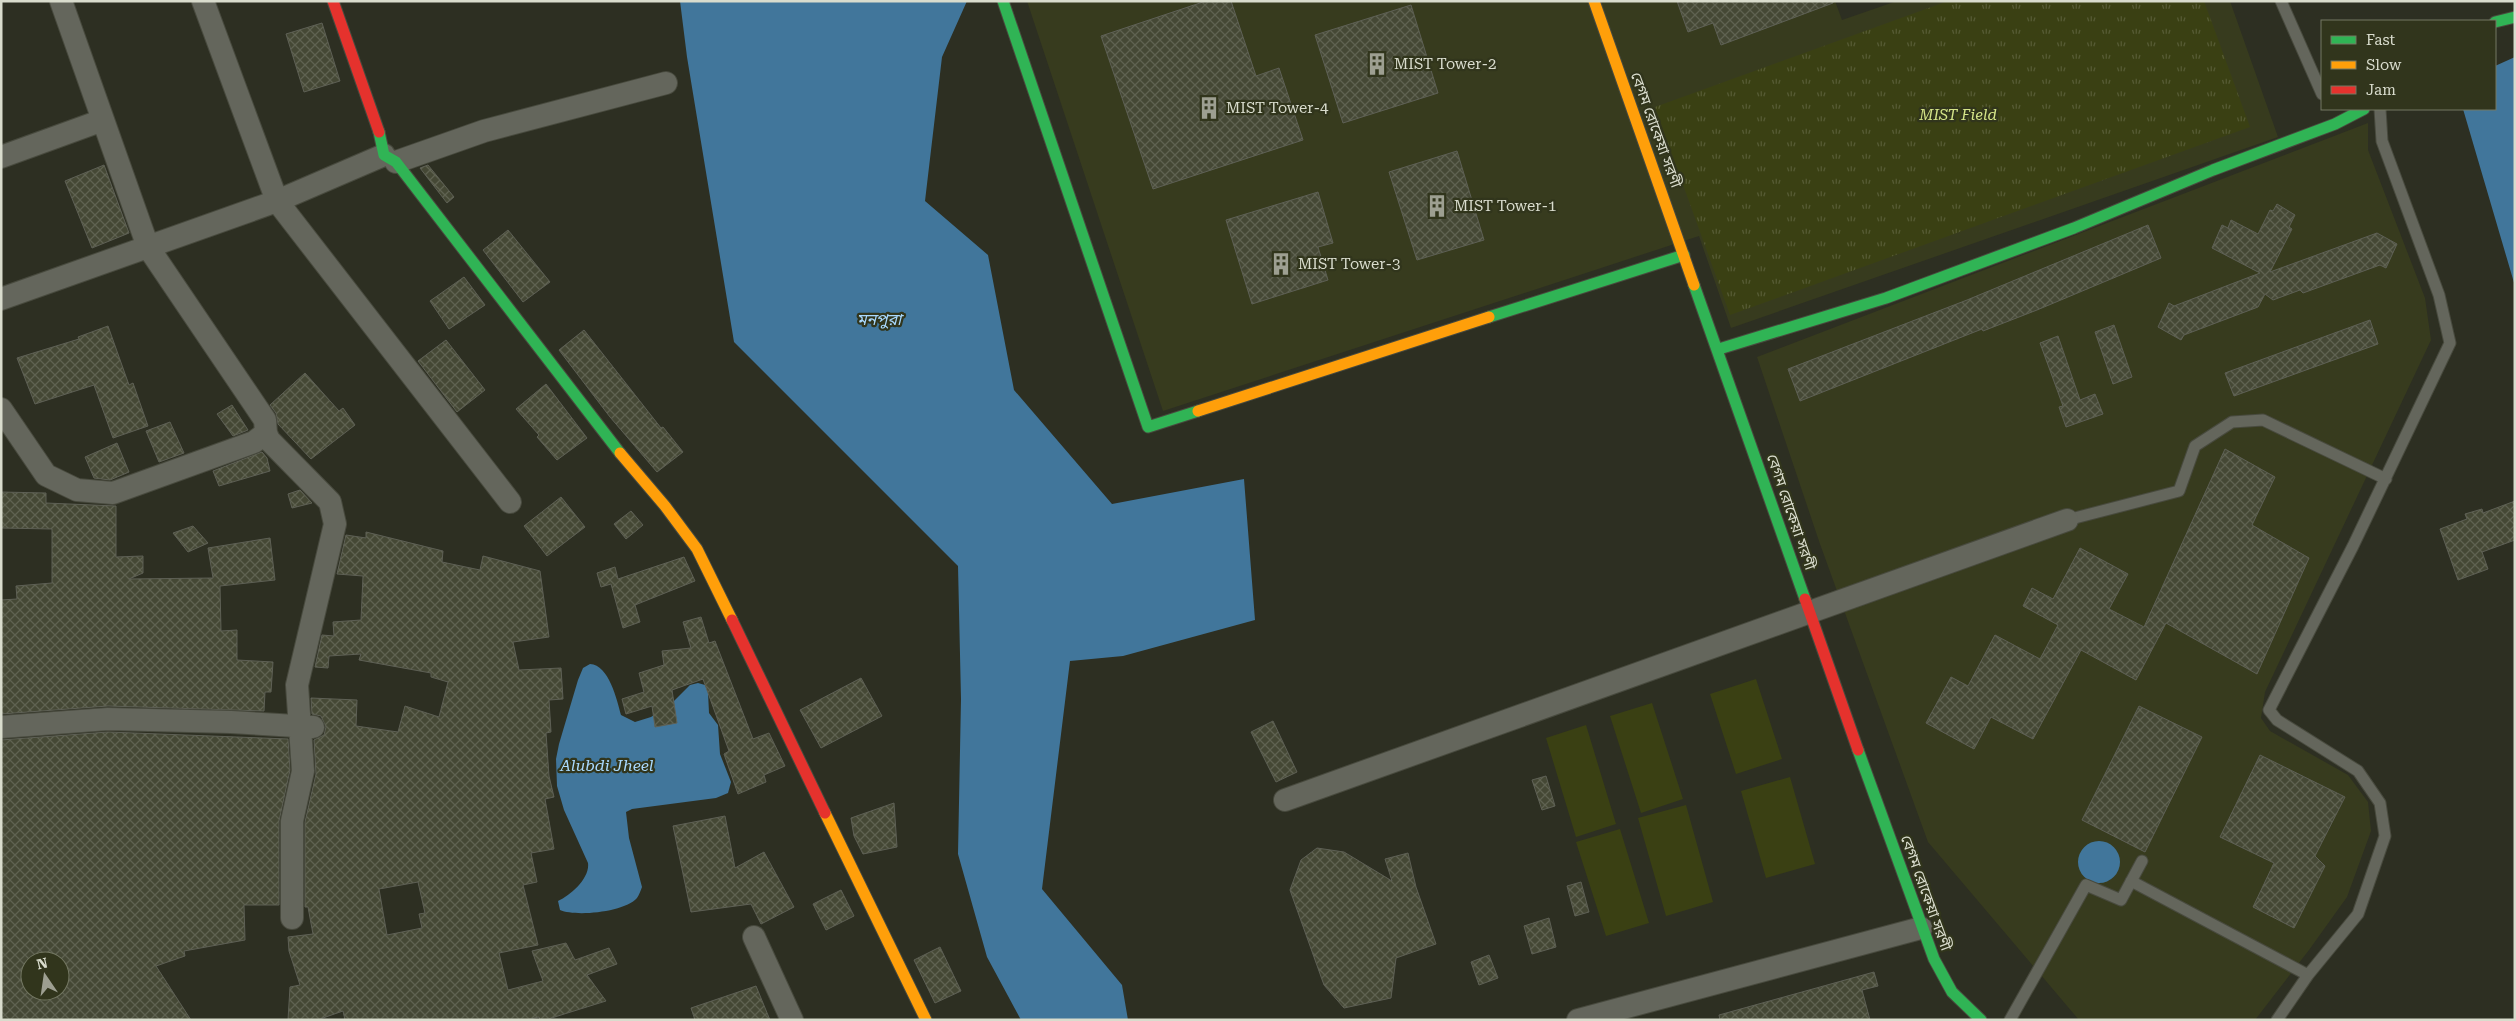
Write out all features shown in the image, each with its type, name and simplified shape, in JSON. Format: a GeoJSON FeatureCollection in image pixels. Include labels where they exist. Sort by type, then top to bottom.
{"type":"FeatureCollection","features":[{"type":"Feature","properties":{"kind":"street"},"geometry":{"type":"LineString","coordinates":[[61,1],[148,247],[265,420],[266,433],[269,440],[330,502],[335,524],[297,685],[307,726],[303,771],[292,821],[292,918]]}},
{"type":"Feature","properties":{"kind":"street"},"geometry":{"type":"LineString","coordinates":[[203,1],[277,201],[510,502]]}},
{"type":"Feature","properties":{"kind":"street"},"geometry":{"type":"LineString","coordinates":[[334,1],[380,136],[390,158],[592,420],[665,506],[697,549],[926,1020]]}},
{"type":"Feature","properties":{"kind":"street"},"geometry":{"type":"LineString","coordinates":[[1003,1],[1148,428],[1684,255]]}},
{"type":"Feature","properties":{"kind":"street","name":"বেগম রোকেয়া সরণী"},"geometry":{"type":"LineString","coordinates":[[1594,1],[1719,350],[1921,928],[1934,959],[1952,992],[1981,1020]]}},
{"type":"Feature","properties":{"kind":"street"},"geometry":{"type":"LineString","coordinates":[[2496,22],[2515,17]]}},
{"type":"Feature","properties":{"kind":"street"},"geometry":{"type":"LineString","coordinates":[[1,300],[277,201],[390,158],[666,83]]}},
{"type":"Feature","properties":{"kind":"street"},"geometry":{"type":"LineString","coordinates":[[1719,350],[1895,294],[2074,228],[2361,110]]}},
{"type":"Feature","properties":{"kind":"street"},"geometry":{"type":"LineString","coordinates":[[1,157],[104,120]]}},
{"type":"Feature","properties":{"kind":"street"},"geometry":{"type":"LineString","coordinates":[[1,409],[46,475],[77,490],[113,493],[254,442],[266,433]]}},
{"type":"Feature","properties":{"kind":"street"},"geometry":{"type":"LineString","coordinates":[[1284,800],[2067,520]]}},
{"type":"Feature","properties":{"kind":"street"},"geometry":{"type":"LineString","coordinates":[[1,726],[108,720],[307,726]]}},
{"type":"Feature","properties":{"kind":"street"},"geometry":{"type":"LineString","coordinates":[[1578,1020],[1921,928]]}},
{"type":"Feature","properties":{"kind":"street"},"geometry":{"type":"LineString","coordinates":[[754,937],[792,1020]]}},
{"type":"Feature","properties":{"kind":"lane"},"geometry":{"type":"LineString","coordinates":[[2281,1],[2321,92]]}},
{"type":"Feature","properties":{"kind":"lane"},"geometry":{"type":"LineString","coordinates":[[2277,1020],[2308,974],[2358,914],[2385,836],[2380,802],[2358,772],[2277,720],[2269,710],[2386,479],[2450,343],[2438,295],[2382,141],[2380,110]]}},
{"type":"Feature","properties":{"kind":"lane"},"geometry":{"type":"LineString","coordinates":[[2067,520],[2179,491],[2195,446],[2232,422],[2263,420],[2386,479]]}},
{"type":"Feature","properties":{"kind":"lane"},"geometry":{"type":"LineString","coordinates":[[2010,1020],[2086,885],[2121,900],[2142,861]]}},
{"type":"Feature","properties":{"kind":"lane"},"geometry":{"type":"LineString","coordinates":[[2131,881],[2308,974]]}},
{"type":"Feature","properties":{"kind":"shaded area"},"geometry":{"type":"Polygon","coordinates":[[[1027,1],[1835,1],[1842,20],[1897,1],[2230,1],[2278,137],[1731,328],[1699,236],[1163,411],[1027,1]]]}},
{"type":"Feature","properties":{"kind":"shaded area"},"geometry":{"type":"Polygon","coordinates":[[[2368,123],[2368,150],[2425,298],[2431,340],[2265,692],[2261,718],[2270,731],[2348,775],[2368,802],[2371,831],[2347,897],[2255,1020],[2079,1020],[1928,842],[1820,544],[1757,357],[2368,123]]]}},
{"type":"Feature","properties":{"kind":"green space","name":"MIST Field"},"geometry":{"type":"Polygon","coordinates":[[[1948,1],[2204,1],[2250,127],[1730,315],[1655,107],[1948,1]]]}},
{"type":"Feature","properties":{"kind":"green space"},"geometry":{"type":"Polygon","coordinates":[[[1756,679],[1782,759],[1736,774],[1710,694],[1756,679]]]}},
{"type":"Feature","properties":{"kind":"green space"},"geometry":{"type":"Polygon","coordinates":[[[1652,703],[1683,799],[1641,813],[1610,716],[1652,703]]]}},
{"type":"Feature","properties":{"kind":"green space"},"geometry":{"type":"Polygon","coordinates":[[[1586,725],[1616,824],[1576,837],[1546,738],[1586,725]]]}},
{"type":"Feature","properties":{"kind":"green space"},"geometry":{"type":"Polygon","coordinates":[[[1790,777],[1815,864],[1766,878],[1741,791],[1790,777]]]}},
{"type":"Feature","properties":{"kind":"green space"},"geometry":{"type":"Polygon","coordinates":[[[1686,805],[1713,902],[1666,916],[1638,818],[1686,805]]]}},
{"type":"Feature","properties":{"kind":"green space"},"geometry":{"type":"Polygon","coordinates":[[[1620,829],[1649,923],[1606,936],[1576,842],[1620,829]]]}},
{"type":"Feature","properties":{"kind":"water","name":"মনপুরা"},"geometry":{"type":"Polygon","coordinates":[[[680,1],[967,1],[942,57],[925,201],[988,255],[1014,390],[1112,504],[1244,479],[1255,620],[1123,656],[1070,661],[1042,889],[1122,985],[1128,1020],[1021,1020],[987,957],[958,854],[961,699],[958,566],[734,342],[687,57],[680,1]]]}},
{"type":"Feature","properties":{"kind":"water"},"geometry":{"type":"Polygon","coordinates":[[[2515,57],[2515,286],[2463,110],[2496,110],[2496,66],[2515,57]]]}},
{"type":"Feature","properties":{"kind":"water","name":"Alubdi Jheel"},"geometry":{"type":"Polygon","coordinates":[[[590,664],[597,666],[607,677],[621,715],[635,722],[651,717],[670,705],[690,685],[698,683],[705,685],[708,692],[709,713],[718,725],[720,754],[731,782],[728,793],[716,798],[632,809],[626,812],[629,838],[642,887],[639,894],[631,903],[622,907],[600,912],[577,913],[560,910],[558,901],[568,895],[583,880],[588,869],[588,863],[564,810],[557,786],[556,759],[578,680],[583,668],[590,664]]]}},
{"type":"Feature","properties":{"kind":"water"},"geometry":{"type":"Polygon","coordinates":[[[2099,841],[2114,847],[2120,862],[2114,877],[2099,883],[2084,877],[2078,862],[2084,847],[2099,841]]]}},
{"type":"Feature","properties":{"kind":"building","name":"MIST Tower-4"},"geometry":{"type":"Polygon","coordinates":[[[1206,1],[1231,1],[1256,76],[1279,68],[1303,140],[1153,189],[1101,36],[1206,1]]]}},
{"type":"Feature","properties":{"kind":"building"},"geometry":{"type":"Polygon","coordinates":[[[1677,1],[1833,1],[1833,3],[1721,45],[1713,23],[1688,32],[1677,1]]]}},
{"type":"Feature","properties":{"kind":"building","name":"MIST Tower-2"},"geometry":{"type":"Polygon","coordinates":[[[1411,5],[1438,93],[1343,123],[1315,35],[1411,5]]]}},
{"type":"Feature","properties":{"kind":"building"},"geometry":{"type":"Polygon","coordinates":[[[322,23],[340,81],[304,92],[286,34],[322,23]]]}},
{"type":"Feature","properties":{"kind":"building","name":"MIST Tower-1"},"geometry":{"type":"Polygon","coordinates":[[[1457,151],[1484,240],[1417,260],[1389,172],[1457,151]]]}},
{"type":"Feature","properties":{"kind":"building"},"geometry":{"type":"Polygon","coordinates":[[[104,165],[129,233],[92,248],[65,181],[104,165]]]}},
{"type":"Feature","properties":{"kind":"building"},"geometry":{"type":"Polygon","coordinates":[[[428,165],[454,197],[447,203],[420,168],[428,165]]]}},
{"type":"Feature","properties":{"kind":"building","name":"MIST Tower-3"},"geometry":{"type":"Polygon","coordinates":[[[1318,192],[1333,243],[1318,247],[1328,280],[1252,304],[1226,220],[1318,192]]]}},
{"type":"Feature","properties":{"kind":"building"},"geometry":{"type":"Polygon","coordinates":[[[2277,204],[2295,215],[2289,227],[2292,229],[2270,272],[2377,233],[2397,244],[2386,268],[2380,265],[2303,293],[2300,290],[2273,300],[2265,294],[2258,307],[2184,335],[2181,340],[2158,327],[2169,303],[2174,306],[2260,273],[2212,248],[2222,225],[2228,228],[2231,220],[2258,234],[2270,210],[2273,211],[2277,204]]]}},
{"type":"Feature","properties":{"kind":"building"},"geometry":{"type":"Polygon","coordinates":[[[2148,225],[2161,258],[2037,310],[1983,331],[1982,329],[1800,401],[1788,369],[1967,300],[2148,225]]]}},
{"type":"Feature","properties":{"kind":"building"},"geometry":{"type":"Polygon","coordinates":[[[508,230],[550,282],[523,302],[483,250],[508,230]]]}},
{"type":"Feature","properties":{"kind":"building"},"geometry":{"type":"Polygon","coordinates":[[[464,277],[485,305],[449,329],[430,301],[464,277]]]}},
{"type":"Feature","properties":{"kind":"building"},"geometry":{"type":"Polygon","coordinates":[[[2370,320],[2378,344],[2234,396],[2225,373],[2370,320]]]}},
{"type":"Feature","properties":{"kind":"building"},"geometry":{"type":"Polygon","coordinates":[[[2114,325],[2132,377],[2113,384],[2095,332],[2114,325]]]}},
{"type":"Feature","properties":{"kind":"building"},"geometry":{"type":"Polygon","coordinates":[[[108,326],[129,385],[133,383],[148,426],[113,438],[94,385],[35,404],[17,358],[79,339],[78,337],[108,326]]]}},
{"type":"Feature","properties":{"kind":"building"},"geometry":{"type":"Polygon","coordinates":[[[584,330],[661,428],[663,427],[683,452],[657,472],[610,417],[559,350],[584,330]]]}},
{"type":"Feature","properties":{"kind":"building"},"geometry":{"type":"Polygon","coordinates":[[[2058,336],[2080,400],[2095,394],[2103,414],[2066,427],[2059,407],[2063,406],[2040,343],[2058,336]]]}},
{"type":"Feature","properties":{"kind":"building"},"geometry":{"type":"Polygon","coordinates":[[[446,340],[485,390],[457,412],[418,361],[446,340]]]}},
{"type":"Feature","properties":{"kind":"building"},"geometry":{"type":"Polygon","coordinates":[[[305,373],[339,411],[343,408],[355,425],[311,459],[278,424],[276,413],[270,405],[305,373]]]}},
{"type":"Feature","properties":{"kind":"building"},"geometry":{"type":"Polygon","coordinates":[[[546,384],[587,438],[557,460],[537,437],[539,435],[516,409],[546,384]]]}},
{"type":"Feature","properties":{"kind":"building"},"geometry":{"type":"Polygon","coordinates":[[[232,405],[248,430],[233,436],[217,414],[232,405]]]}},
{"type":"Feature","properties":{"kind":"building"},"geometry":{"type":"Polygon","coordinates":[[[170,422],[184,453],[159,462],[146,431],[170,422]]]}},
{"type":"Feature","properties":{"kind":"building"},"geometry":{"type":"Polygon","coordinates":[[[117,443],[129,472],[110,480],[94,478],[85,457],[117,443]]]}},
{"type":"Feature","properties":{"kind":"building"},"geometry":{"type":"Polygon","coordinates":[[[2225,449],[2275,477],[2252,525],[2309,558],[2257,674],[2166,623],[2136,680],[2081,650],[2033,739],[1991,717],[1974,749],[1926,723],[1951,677],[1968,686],[1995,635],[2040,659],[2058,625],[2023,606],[2032,588],[2053,599],[2080,548],[2128,574],[2109,609],[2144,627],[2225,449]]]}},
{"type":"Feature","properties":{"kind":"building"},"geometry":{"type":"Polygon","coordinates":[[[262,452],[267,458],[270,471],[219,486],[213,471],[262,452]]]}},
{"type":"Feature","properties":{"kind":"building"},"geometry":{"type":"Polygon","coordinates":[[[300,490],[312,503],[292,508],[288,494],[300,490]]]}},
{"type":"Feature","properties":{"kind":"building"},"geometry":{"type":"Polygon","coordinates":[[[1,492],[46,493],[46,503],[116,506],[116,557],[143,556],[143,573],[129,579],[213,578],[208,548],[270,538],[275,580],[220,586],[221,631],[237,630],[237,660],[273,662],[271,692],[265,692],[264,711],[108,706],[1,714],[1,600],[17,599],[16,586],[52,583],[52,529],[1,528],[1,492]]]}},
{"type":"Feature","properties":{"kind":"building"},"geometry":{"type":"Polygon","coordinates":[[[561,497],[585,527],[547,556],[524,526],[561,497]]]}},
{"type":"Feature","properties":{"kind":"building"},"geometry":{"type":"Polygon","coordinates":[[[2515,501],[2515,540],[2482,552],[2488,569],[2458,580],[2440,529],[2467,519],[2465,514],[2482,509],[2483,513],[2515,501]]]}},
{"type":"Feature","properties":{"kind":"building"},"geometry":{"type":"Polygon","coordinates":[[[631,511],[643,525],[626,539],[614,524],[631,511]]]}},
{"type":"Feature","properties":{"kind":"building"},"geometry":{"type":"Polygon","coordinates":[[[193,526],[208,543],[188,552],[173,533],[193,526]]]}},
{"type":"Feature","properties":{"kind":"building"},"geometry":{"type":"Polygon","coordinates":[[[366,532],[443,551],[442,562],[480,570],[483,556],[540,571],[549,637],[513,642],[519,670],[561,668],[563,699],[549,700],[551,732],[546,733],[549,776],[554,797],[545,799],[554,849],[531,853],[537,882],[523,885],[538,945],[499,953],[508,990],[543,981],[532,951],[566,943],[575,960],[609,948],[617,964],[587,975],[606,1001],[545,1020],[540,1020],[539,1017],[525,1020],[345,1020],[343,1011],[317,1020],[288,1020],[290,987],[300,985],[289,951],[288,937],[313,934],[308,907],[305,907],[305,822],[316,774],[314,740],[324,735],[326,727],[321,716],[312,714],[311,698],[357,700],[356,726],[398,732],[405,706],[439,717],[448,682],[431,677],[431,673],[359,660],[361,654],[329,656],[328,668],[315,667],[322,635],[334,636],[333,622],[361,620],[363,576],[337,574],[346,535],[366,538],[366,532]],[[418,882],[379,889],[387,935],[422,928],[419,914],[425,913],[418,882]]]}},
{"type":"Feature","properties":{"kind":"building"},"geometry":{"type":"Polygon","coordinates":[[[684,557],[695,581],[635,605],[640,622],[623,628],[611,584],[601,587],[597,573],[615,567],[618,579],[684,557]]]}},
{"type":"Feature","properties":{"kind":"building"},"geometry":{"type":"Polygon","coordinates":[[[701,617],[709,643],[715,641],[753,739],[769,733],[785,766],[764,775],[766,782],[738,794],[724,754],[729,751],[703,679],[672,690],[677,723],[655,727],[652,706],[626,714],[622,699],[644,692],[639,673],[664,665],[662,651],[691,648],[683,622],[701,617]]]}},
{"type":"Feature","properties":{"kind":"building"},"geometry":{"type":"Polygon","coordinates":[[[861,678],[882,716],[821,748],[800,710],[861,678]]]}},
{"type":"Feature","properties":{"kind":"building"},"geometry":{"type":"Polygon","coordinates":[[[2139,706],[2202,737],[2145,852],[2082,820],[2139,706]]]}},
{"type":"Feature","properties":{"kind":"building"},"geometry":{"type":"Polygon","coordinates":[[[1273,721],[1297,772],[1276,782],[1251,732],[1273,721]]]}},
{"type":"Feature","properties":{"kind":"building"},"geometry":{"type":"Polygon","coordinates":[[[108,732],[288,739],[290,770],[279,821],[279,905],[244,905],[245,940],[184,951],[185,956],[156,966],[191,1020],[1,1020],[1,740],[108,732]]]}},
{"type":"Feature","properties":{"kind":"building"},"geometry":{"type":"Polygon","coordinates":[[[2260,755],[2345,797],[2315,856],[2325,866],[2294,928],[2253,907],[2274,863],[2220,837],[2260,755]]]}},
{"type":"Feature","properties":{"kind":"building"},"geometry":{"type":"Polygon","coordinates":[[[1546,776],[1555,806],[1542,810],[1532,780],[1546,776]]]}},
{"type":"Feature","properties":{"kind":"building"},"geometry":{"type":"Polygon","coordinates":[[[894,803],[897,847],[863,854],[854,836],[851,818],[894,803]]]}},
{"type":"Feature","properties":{"kind":"building"},"geometry":{"type":"Polygon","coordinates":[[[725,816],[735,868],[764,852],[794,907],[761,924],[751,904],[691,912],[673,826],[725,816]]]}},
{"type":"Feature","properties":{"kind":"building"},"geometry":{"type":"Polygon","coordinates":[[[1317,848],[1344,852],[1392,881],[1385,859],[1408,853],[1416,887],[1436,944],[1396,958],[1391,998],[1344,1008],[1324,985],[1290,890],[1301,860],[1317,848]]]}},
{"type":"Feature","properties":{"kind":"building"},"geometry":{"type":"Polygon","coordinates":[[[1581,882],[1589,912],[1575,916],[1567,886],[1581,882]]]}},
{"type":"Feature","properties":{"kind":"building"},"geometry":{"type":"Polygon","coordinates":[[[841,890],[854,916],[826,930],[813,904],[841,890]]]}},
{"type":"Feature","properties":{"kind":"building"},"geometry":{"type":"Polygon","coordinates":[[[1549,918],[1556,947],[1532,954],[1524,926],[1549,918]]]}},
{"type":"Feature","properties":{"kind":"building"},"geometry":{"type":"Polygon","coordinates":[[[940,947],[961,991],[935,1003],[914,960],[940,947]]]}},
{"type":"Feature","properties":{"kind":"building"},"geometry":{"type":"Polygon","coordinates":[[[1489,955],[1498,978],[1479,985],[1471,962],[1489,955]]]}},
{"type":"Feature","properties":{"kind":"building"},"geometry":{"type":"Polygon","coordinates":[[[1874,972],[1878,986],[1862,990],[1870,1020],[1720,1020],[1719,1015],[1874,972]]]}},
{"type":"Feature","properties":{"kind":"building"},"geometry":{"type":"Polygon","coordinates":[[[756,986],[770,1020],[695,1020],[691,1008],[756,986]]]}},
{"type":"Feature","properties":{"kind":"traffic: fast"},"geometry":{"type":"LineString","coordinates":[[1003,1],[1148,427],[1198,411]]}},
{"type":"Feature","properties":{"kind":"traffic: fast"},"geometry":{"type":"LineString","coordinates":[[2496,22],[2515,17]]}},
{"type":"Feature","properties":{"kind":"traffic: fast"},"geometry":{"type":"LineString","coordinates":[[1719,349],[1886,298],[2074,228],[2213,170],[2335,124],[2362,110]]}},
{"type":"Feature","properties":{"kind":"traffic: fast"},"geometry":{"type":"LineString","coordinates":[[379,132],[384,155],[396,162],[620,453]]}},
{"type":"Feature","properties":{"kind":"traffic: fast"},"geometry":{"type":"LineString","coordinates":[[1489,317],[1684,255]]}},
{"type":"Feature","properties":{"kind":"traffic: fast"},"geometry":{"type":"LineString","coordinates":[[1694,285],[1805,599]]}},
{"type":"Feature","properties":{"kind":"traffic: fast"},"geometry":{"type":"LineString","coordinates":[[1858,750],[1934,959],[1952,992],[1981,1020]]}},
{"type":"Feature","properties":{"kind":"traffic: slow"},"geometry":{"type":"LineString","coordinates":[[1594,1],[1694,285]]}},
{"type":"Feature","properties":{"kind":"traffic: slow"},"geometry":{"type":"LineString","coordinates":[[1198,411],[1489,317]]}},
{"type":"Feature","properties":{"kind":"traffic: slow"},"geometry":{"type":"LineString","coordinates":[[620,453],[665,506],[697,549],[732,620]]}},
{"type":"Feature","properties":{"kind":"traffic: slow"},"geometry":{"type":"LineString","coordinates":[[825,813],[926,1020]]}},
{"type":"Feature","properties":{"kind":"traffic: jam"},"geometry":{"type":"LineString","coordinates":[[333,1],[379,132]]}},
{"type":"Feature","properties":{"kind":"traffic: jam"},"geometry":{"type":"LineString","coordinates":[[1805,599],[1858,750]]}},
{"type":"Feature","properties":{"kind":"traffic: jam"},"geometry":{"type":"LineString","coordinates":[[732,620],[825,813]]}},
{"type":"Feature","properties":{"kind":"place","name":"MIST Tower-2"},"geometry":{"type":"Point","coordinates":[1377,64]}},
{"type":"Feature","properties":{"kind":"place","name":"MIST Tower-4"},"geometry":{"type":"Point","coordinates":[1209,108]}},
{"type":"Feature","properties":{"kind":"place","name":"MIST Tower-1"},"geometry":{"type":"Point","coordinates":[1437,206]}},
{"type":"Feature","properties":{"kind":"place","name":"MIST Tower-3"},"geometry":{"type":"Point","coordinates":[1281,264]}}]}
